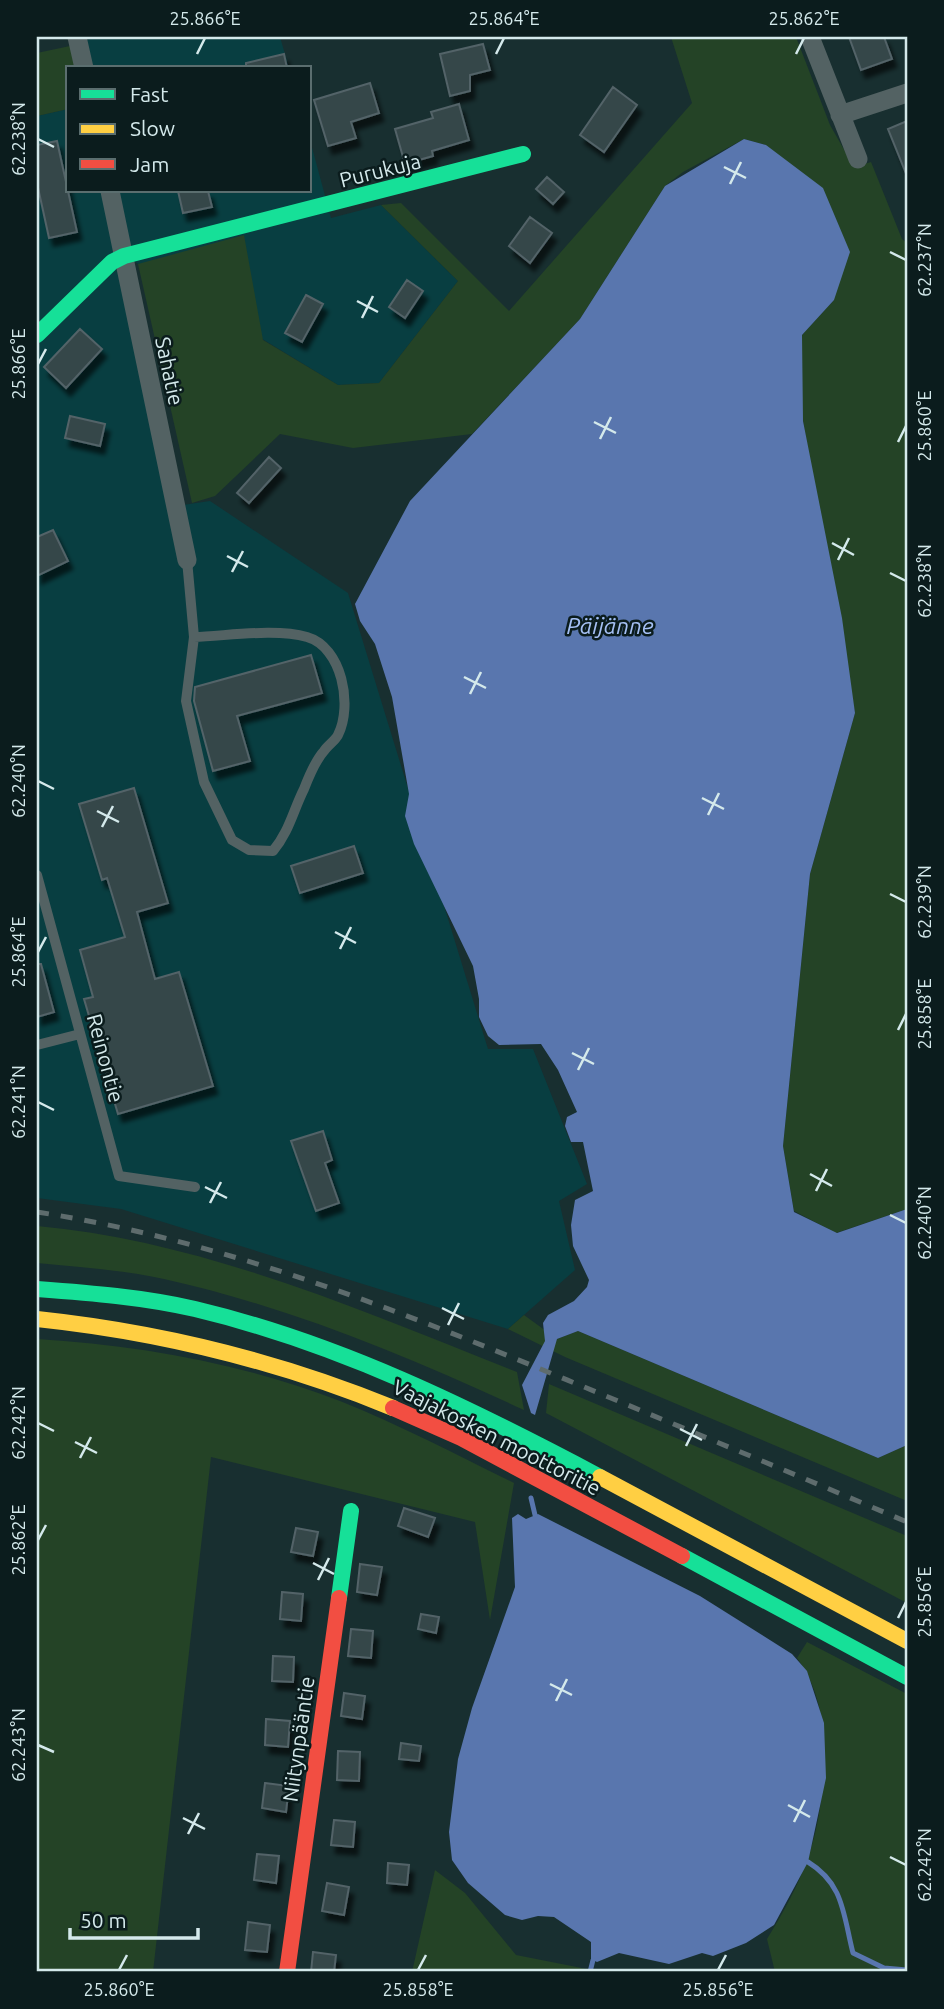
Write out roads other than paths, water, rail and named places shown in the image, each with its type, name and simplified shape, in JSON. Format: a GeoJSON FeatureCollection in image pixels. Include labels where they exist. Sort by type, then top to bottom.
{"type":"FeatureCollection","features":[{"type":"Feature","properties":{"kind":"main road","name":"Purukuja"},"geometry":{"type":"LineString","coordinates":[[124,256],[523,154]]}},
{"type":"Feature","properties":{"kind":"main road"},"geometry":{"type":"LineString","coordinates":[[37,335],[112,262],[124,256]]}},
{"type":"Feature","properties":{"kind":"main road","name":"Vaajakosken moottoritie"},"geometry":{"type":"LineString","coordinates":[[37,1289],[102,1293],[187,1307],[355,1357],[527,1437],[907,1642]]}},
{"type":"Feature","properties":{"kind":"main road","name":"Vaajakosken moottoritie"},"geometry":{"type":"LineString","coordinates":[[37,1319],[88,1323],[187,1341],[291,1367],[388,1403],[461,1438],[907,1677]]}},
{"type":"Feature","properties":{"kind":"main road","name":"Niitynpääntie"},"geometry":{"type":"LineString","coordinates":[[286,1972],[351,1511]]}},
{"type":"Feature","properties":{"kind":"street"},"geometry":{"type":"LineString","coordinates":[[77,37],[84,66]]}},
{"type":"Feature","properties":{"kind":"street"},"geometry":{"type":"LineString","coordinates":[[810,37],[858,159]]}},
{"type":"Feature","properties":{"kind":"street"},"geometry":{"type":"LineString","coordinates":[[839,115],[907,93]]}},
{"type":"Feature","properties":{"kind":"street","name":"Sahatie"},"geometry":{"type":"LineString","coordinates":[[110,192],[187,560]]}},
{"type":"Feature","properties":{"kind":"lane"},"geometry":{"type":"LineString","coordinates":[[187,560],[194,637],[186,701],[204,782],[232,840],[249,850],[273,850],[286,835],[322,752],[338,735],[343,683],[330,652],[309,637],[280,634],[194,637]]}},
{"type":"Feature","properties":{"kind":"lane","name":"Reinontie"},"geometry":{"type":"LineString","coordinates":[[37,876],[118,1176],[195,1187]]}},
{"type":"Feature","properties":{"kind":"lane"},"geometry":{"type":"LineString","coordinates":[[37,1045],[80,1034]]}},
{"type":"Feature","properties":{"kind":"water","name":"Päijänne"},"geometry":{"type":"Polygon","coordinates":[[[744,139],[766,145],[823,188],[850,252],[834,300],[802,335],[803,421],[842,618],[855,713],[810,874],[783,1146],[794,1212],[837,1233],[907,1209],[907,1445],[878,1458],[578,1331],[557,1339],[535,1415],[531,1413],[522,1385],[545,1341],[543,1323],[548,1315],[574,1301],[587,1287],[589,1280],[573,1246],[571,1225],[575,1200],[593,1191],[583,1142],[571,1142],[565,1126],[567,1117],[577,1112],[558,1070],[541,1044],[499,1045],[488,1036],[479,1017],[479,999],[473,966],[414,844],[405,816],[409,794],[392,697],[375,644],[360,621],[355,604],[410,501],[580,319],[665,186],[744,139]]]}},
{"type":"Feature","properties":{"kind":"water"},"geometry":{"type":"Polygon","coordinates":[[[518,1514],[526,1519],[538,1514],[700,1596],[792,1654],[807,1671],[824,1723],[826,1778],[808,1862],[774,1925],[746,1943],[713,1956],[702,1953],[669,1964],[619,1953],[597,1962],[591,1959],[591,1942],[554,1917],[538,1916],[522,1920],[505,1915],[468,1883],[452,1860],[449,1832],[458,1759],[472,1708],[515,1587],[512,1518],[518,1514]]]}},
{"type":"Feature","properties":{"kind":"waterway"},"geometry":{"type":"LineString","coordinates":[[531,1498],[535,1515]]}},
{"type":"Feature","properties":{"kind":"waterway"},"geometry":{"type":"LineString","coordinates":[[808,1862],[829,1880],[835,1890],[844,1913],[853,1953],[884,1968],[907,1970]]}},
{"type":"Feature","properties":{"kind":"waterway"},"geometry":{"type":"LineString","coordinates":[[590,1972],[593,1960]]}},
{"type":"Feature","properties":{"kind":"railway"},"geometry":{"type":"LineString","coordinates":[[37,1212],[172,1240],[238,1258],[368,1301],[560,1377],[907,1522]]}}]}
